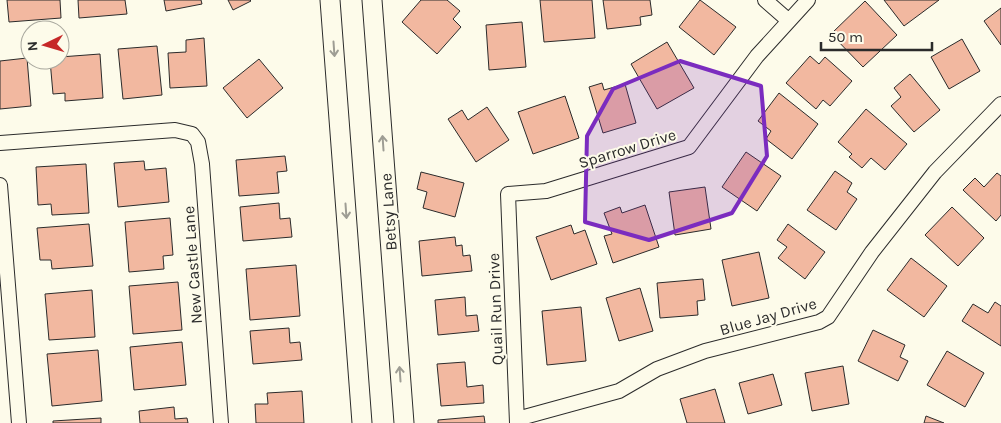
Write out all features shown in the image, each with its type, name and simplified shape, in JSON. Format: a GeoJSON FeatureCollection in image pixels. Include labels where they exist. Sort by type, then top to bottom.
{"type":"FeatureCollection","features":[{"type":"Feature","properties":{"kind":"main road"},"geometry":{"type":"LineString","coordinates":[[330,0],[362,423]]}},
{"type":"Feature","properties":{"kind":"main road","name":"Betsy Lane"},"geometry":{"type":"LineString","coordinates":[[372,0],[404,423]]}},
{"type":"Feature","properties":{"kind":"street"},"geometry":{"type":"LineString","coordinates":[[765,0],[789,21]]}},
{"type":"Feature","properties":{"kind":"street","name":"Sparrow Drive"},"geometry":{"type":"LineString","coordinates":[[508,194],[546,191],[689,147],[721,102],[808,0]]}},
{"type":"Feature","properties":{"kind":"street","name":"Blue Jay Drive"},"geometry":{"type":"LineString","coordinates":[[517,421],[619,391],[657,369],[706,351],[820,322],[828,317],[872,252],[935,172],[1001,104]]}},
{"type":"Feature","properties":{"kind":"street","name":"New Castle Lane"},"geometry":{"type":"LineString","coordinates":[[0,143],[184,130],[192,134],[200,150],[221,423]]}},
{"type":"Feature","properties":{"kind":"street"},"geometry":{"type":"LineString","coordinates":[[0,185],[19,423]]}},
{"type":"Feature","properties":{"kind":"street","name":"Quail Run Drive"},"geometry":{"type":"LineString","coordinates":[[508,194],[517,421]]}},
{"type":"Feature","properties":{"kind":"highlighted area"},"geometry":{"type":"Polygon","coordinates":[[[680,61],[761,86],[767,156],[732,213],[649,240],[585,222],[587,136],[613,89],[680,61]]]}},
{"type":"Feature","properties":{"kind":"building"},"geometry":{"type":"Polygon","coordinates":[[[7,0],[60,0],[61,18],[9,22],[7,0]]]}},
{"type":"Feature","properties":{"kind":"building"},"geometry":{"type":"Polygon","coordinates":[[[78,0],[125,0],[127,14],[79,18],[78,0]]]}},
{"type":"Feature","properties":{"kind":"building"},"geometry":{"type":"Polygon","coordinates":[[[164,0],[201,0],[202,4],[166,11],[164,0]]]}},
{"type":"Feature","properties":{"kind":"building"},"geometry":{"type":"Polygon","coordinates":[[[228,0],[250,0],[251,1],[233,10],[228,0]]]}},
{"type":"Feature","properties":{"kind":"building"},"geometry":{"type":"Polygon","coordinates":[[[421,0],[447,0],[460,11],[453,19],[461,27],[437,54],[402,22],[421,0]]]}},
{"type":"Feature","properties":{"kind":"building"},"geometry":{"type":"Polygon","coordinates":[[[540,0],[592,0],[595,38],[544,42],[540,0]]]}},
{"type":"Feature","properties":{"kind":"building"},"geometry":{"type":"Polygon","coordinates":[[[603,0],[650,0],[652,15],[640,17],[641,25],[607,29],[603,0]]]}},
{"type":"Feature","properties":{"kind":"building"},"geometry":{"type":"Polygon","coordinates":[[[700,0],[736,27],[714,55],[679,27],[700,0]]]}},
{"type":"Feature","properties":{"kind":"building"},"geometry":{"type":"Polygon","coordinates":[[[884,0],[939,0],[904,26],[884,0]]]}},
{"type":"Feature","properties":{"kind":"building"},"geometry":{"type":"Polygon","coordinates":[[[865,1],[897,35],[863,67],[831,34],[865,1]]]}},
{"type":"Feature","properties":{"kind":"building"},"geometry":{"type":"Polygon","coordinates":[[[1001,8],[1001,45],[984,21],[1001,8]]]}},
{"type":"Feature","properties":{"kind":"building"},"geometry":{"type":"Polygon","coordinates":[[[522,22],[526,67],[489,70],[486,25],[522,22]]]}},
{"type":"Feature","properties":{"kind":"building"},"geometry":{"type":"Polygon","coordinates":[[[204,38],[207,86],[170,88],[168,53],[186,52],[186,40],[204,38]]]}},
{"type":"Feature","properties":{"kind":"building"},"geometry":{"type":"Polygon","coordinates":[[[962,39],[980,71],[949,89],[931,57],[962,39]]]}},
{"type":"Feature","properties":{"kind":"building"},"geometry":{"type":"Polygon","coordinates":[[[667,42],[694,88],[657,109],[631,64],[667,42]]]}},
{"type":"Feature","properties":{"kind":"building"},"geometry":{"type":"Polygon","coordinates":[[[157,46],[162,95],[123,99],[118,49],[157,46]]]}},
{"type":"Feature","properties":{"kind":"building"},"geometry":{"type":"Polygon","coordinates":[[[100,54],[103,98],[65,101],[65,93],[53,94],[51,70],[70,70],[70,56],[100,54]]]}},
{"type":"Feature","properties":{"kind":"building"},"geometry":{"type":"Polygon","coordinates":[[[810,56],[819,64],[825,57],[852,81],[830,106],[823,100],[816,109],[786,83],[810,56]]]}},
{"type":"Feature","properties":{"kind":"building"},"geometry":{"type":"Polygon","coordinates":[[[20,59],[20,70],[28,70],[31,106],[0,109],[0,61],[20,59]]]}},
{"type":"Feature","properties":{"kind":"building"},"geometry":{"type":"Polygon","coordinates":[[[259,59],[283,88],[247,118],[223,88],[259,59]]]}},
{"type":"Feature","properties":{"kind":"building"},"geometry":{"type":"Polygon","coordinates":[[[910,74],[940,110],[914,132],[891,106],[901,97],[894,88],[910,74]]]}},
{"type":"Feature","properties":{"kind":"building"},"geometry":{"type":"Polygon","coordinates":[[[602,83],[604,90],[625,84],[636,123],[603,133],[589,87],[602,83]]]}},
{"type":"Feature","properties":{"kind":"building"},"geometry":{"type":"Polygon","coordinates":[[[779,93],[818,124],[792,159],[766,139],[771,131],[758,121],[779,93]]]}},
{"type":"Feature","properties":{"kind":"building"},"geometry":{"type":"Polygon","coordinates":[[[565,96],[579,138],[533,154],[518,112],[565,96]]]}},
{"type":"Feature","properties":{"kind":"building"},"geometry":{"type":"Polygon","coordinates":[[[487,107],[509,140],[476,162],[448,119],[462,110],[468,120],[487,107]]]}},
{"type":"Feature","properties":{"kind":"building"},"geometry":{"type":"Polygon","coordinates":[[[866,109],[907,144],[885,170],[871,158],[862,168],[849,157],[852,154],[838,142],[866,109]]]}},
{"type":"Feature","properties":{"kind":"building"},"geometry":{"type":"Polygon","coordinates":[[[746,152],[781,176],[757,211],[722,187],[746,152]]]}},
{"type":"Feature","properties":{"kind":"building"},"geometry":{"type":"Polygon","coordinates":[[[285,156],[287,171],[277,172],[279,193],[239,196],[236,160],[285,156]]]}},
{"type":"Feature","properties":{"kind":"building"},"geometry":{"type":"Polygon","coordinates":[[[144,161],[145,170],[166,168],[169,202],[118,207],[114,163],[144,161]]]}},
{"type":"Feature","properties":{"kind":"building"},"geometry":{"type":"Polygon","coordinates":[[[86,164],[89,213],[52,215],[51,204],[38,205],[36,167],[86,164]]]}},
{"type":"Feature","properties":{"kind":"building"},"geometry":{"type":"Polygon","coordinates":[[[835,171],[852,183],[847,192],[857,199],[836,230],[807,210],[835,171]]]}},
{"type":"Feature","properties":{"kind":"building"},"geometry":{"type":"Polygon","coordinates":[[[421,172],[464,183],[455,217],[423,208],[427,192],[417,189],[421,172]]]}},
{"type":"Feature","properties":{"kind":"building"},"geometry":{"type":"Polygon","coordinates":[[[997,173],[1001,176],[1001,215],[996,221],[963,190],[975,178],[984,187],[997,173]]]}},
{"type":"Feature","properties":{"kind":"building"},"geometry":{"type":"Polygon","coordinates":[[[705,187],[711,229],[675,235],[669,192],[705,187]]]}},
{"type":"Feature","properties":{"kind":"building"},"geometry":{"type":"Polygon","coordinates":[[[279,203],[280,219],[290,218],[292,237],[243,241],[240,207],[279,203]]]}},
{"type":"Feature","properties":{"kind":"building"},"geometry":{"type":"Polygon","coordinates":[[[645,205],[659,247],[613,263],[604,236],[612,234],[604,213],[620,207],[622,213],[645,205]]]}},
{"type":"Feature","properties":{"kind":"building"},"geometry":{"type":"Polygon","coordinates":[[[952,207],[984,238],[958,266],[925,235],[952,207]]]}},
{"type":"Feature","properties":{"kind":"building"},"geometry":{"type":"Polygon","coordinates":[[[170,218],[173,255],[163,256],[164,269],[129,272],[125,222],[170,218]]]}},
{"type":"Feature","properties":{"kind":"building"},"geometry":{"type":"Polygon","coordinates":[[[89,224],[93,266],[52,269],[51,260],[40,260],[37,228],[89,224]]]}},
{"type":"Feature","properties":{"kind":"building"},"geometry":{"type":"Polygon","coordinates":[[[788,224],[825,252],[805,279],[778,258],[787,247],[777,240],[788,224]]]}},
{"type":"Feature","properties":{"kind":"building"},"geometry":{"type":"Polygon","coordinates":[[[571,225],[574,234],[585,230],[597,264],[551,280],[536,237],[571,225]]]}},
{"type":"Feature","properties":{"kind":"building"},"geometry":{"type":"Polygon","coordinates":[[[455,237],[456,246],[462,245],[463,256],[470,255],[472,271],[422,276],[419,241],[455,237]]]}},
{"type":"Feature","properties":{"kind":"building"},"geometry":{"type":"Polygon","coordinates":[[[759,252],[769,298],[732,306],[722,260],[759,252]]]}},
{"type":"Feature","properties":{"kind":"building"},"geometry":{"type":"Polygon","coordinates":[[[911,258],[947,286],[924,317],[887,290],[911,258]]]}},
{"type":"Feature","properties":{"kind":"building"},"geometry":{"type":"Polygon","coordinates":[[[296,265],[300,316],[250,320],[246,269],[296,265]]]}},
{"type":"Feature","properties":{"kind":"building"},"geometry":{"type":"Polygon","coordinates":[[[703,279],[705,300],[697,301],[698,315],[660,318],[657,283],[703,279]]]}},
{"type":"Feature","properties":{"kind":"building"},"geometry":{"type":"Polygon","coordinates":[[[178,282],[182,330],[133,334],[129,286],[178,282]]]}},
{"type":"Feature","properties":{"kind":"building"},"geometry":{"type":"Polygon","coordinates":[[[640,288],[653,331],[619,341],[606,298],[640,288]]]}},
{"type":"Feature","properties":{"kind":"building"},"geometry":{"type":"Polygon","coordinates":[[[92,290],[95,337],[49,340],[45,294],[92,290]]]}},
{"type":"Feature","properties":{"kind":"building"},"geometry":{"type":"Polygon","coordinates":[[[465,297],[466,316],[477,315],[479,331],[438,335],[435,300],[465,297]]]}},
{"type":"Feature","properties":{"kind":"building"},"geometry":{"type":"Polygon","coordinates":[[[995,302],[1001,306],[1001,346],[962,321],[973,304],[988,313],[995,302]]]}},
{"type":"Feature","properties":{"kind":"building"},"geometry":{"type":"Polygon","coordinates":[[[581,307],[586,361],[547,365],[542,311],[581,307]]]}},
{"type":"Feature","properties":{"kind":"building"},"geometry":{"type":"Polygon","coordinates":[[[289,328],[290,343],[300,342],[302,360],[253,364],[250,331],[289,328]]]}},
{"type":"Feature","properties":{"kind":"building"},"geometry":{"type":"Polygon","coordinates":[[[873,330],[905,345],[900,357],[908,361],[898,381],[858,361],[873,330]]]}},
{"type":"Feature","properties":{"kind":"building"},"geometry":{"type":"Polygon","coordinates":[[[182,342],[186,385],[134,390],[130,347],[182,342]]]}},
{"type":"Feature","properties":{"kind":"building"},"geometry":{"type":"Polygon","coordinates":[[[98,350],[102,401],[52,406],[47,354],[98,350]]]}},
{"type":"Feature","properties":{"kind":"building"},"geometry":{"type":"Polygon","coordinates":[[[947,351],[984,373],[965,407],[927,385],[947,351]]]}},
{"type":"Feature","properties":{"kind":"building"},"geometry":{"type":"Polygon","coordinates":[[[465,362],[467,387],[483,385],[484,403],[441,406],[437,364],[465,362]]]}},
{"type":"Feature","properties":{"kind":"building"},"geometry":{"type":"Polygon","coordinates":[[[843,366],[849,404],[812,411],[805,373],[843,366]]]}},
{"type":"Feature","properties":{"kind":"building"},"geometry":{"type":"Polygon","coordinates":[[[773,374],[782,405],[748,414],[739,383],[773,374]]]}},
{"type":"Feature","properties":{"kind":"building"},"geometry":{"type":"Polygon","coordinates":[[[715,389],[725,423],[687,423],[680,399],[715,389]]]}},
{"type":"Feature","properties":{"kind":"building"},"geometry":{"type":"Polygon","coordinates":[[[302,391],[304,423],[256,423],[255,404],[268,404],[267,393],[302,391]]]}},
{"type":"Feature","properties":{"kind":"building"},"geometry":{"type":"Polygon","coordinates":[[[174,407],[175,419],[187,418],[188,423],[140,423],[139,411],[174,407]]]}},
{"type":"Feature","properties":{"kind":"building"},"geometry":{"type":"Polygon","coordinates":[[[484,416],[485,423],[438,423],[438,420],[484,416]]]}},
{"type":"Feature","properties":{"kind":"building"},"geometry":{"type":"Polygon","coordinates":[[[926,416],[944,423],[924,423],[926,416]]]}},
{"type":"Feature","properties":{"kind":"building"},"geometry":{"type":"Polygon","coordinates":[[[101,418],[101,423],[53,423],[53,421],[101,418]]]}}]}
